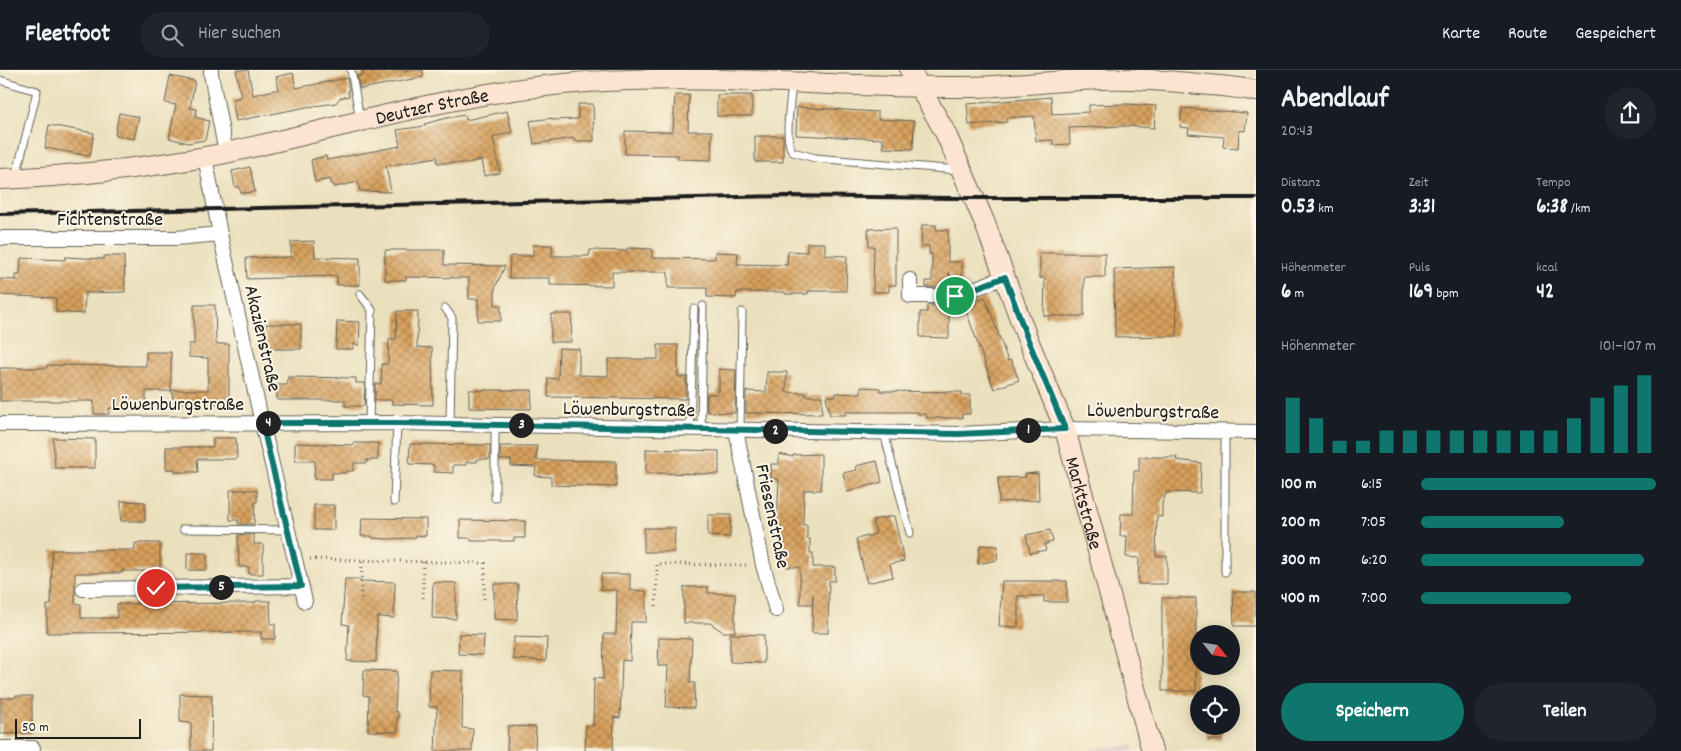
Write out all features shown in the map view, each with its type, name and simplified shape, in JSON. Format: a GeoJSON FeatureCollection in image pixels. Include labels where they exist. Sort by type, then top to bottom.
{"type":"FeatureCollection","features":[{"type":"Feature","properties":{"kind":"main road"},"geometry":{"type":"LineString","coordinates":[[834,83],[855,70]]}},
{"type":"Feature","properties":{"kind":"main road","name":"Marktstraße"},"geometry":{"type":"LineString","coordinates":[[910,70],[945,132],[984,221],[1026,335],[1065,429],[1152,751]]}},
{"type":"Feature","properties":{"kind":"main road","name":"Deutzer Straße"},"geometry":{"type":"LineString","coordinates":[[8,179],[106,171],[205,157],[426,106],[498,92],[627,75],[920,87],[969,87],[1105,79],[1157,80],[1256,91]]}},
{"type":"Feature","properties":{"kind":"street"},"geometry":{"type":"LineString","coordinates":[[212,70],[211,74],[226,153]]}},
{"type":"Feature","properties":{"kind":"street","name":"Akazienstraße"},"geometry":{"type":"LineString","coordinates":[[205,157],[262,423],[305,601]]}},
{"type":"Feature","properties":{"kind":"street","name":"Fichtenstraße"},"geometry":{"type":"LineString","coordinates":[[0,238],[176,238],[220,234]]}},
{"type":"Feature","properties":{"kind":"street"},"geometry":{"type":"LineString","coordinates":[[910,280],[910,296],[955,296],[1005,277]]}},
{"type":"Feature","properties":{"kind":"street","name":"Löwenburgstraße"},"geometry":{"type":"LineString","coordinates":[[0,424],[397,423],[958,434],[1065,429],[1256,432]]}},
{"type":"Feature","properties":{"kind":"street","name":"Friesenstraße"},"geometry":{"type":"LineString","coordinates":[[738,430],[763,565],[776,610]]}},
{"type":"Feature","properties":{"kind":"street"},"geometry":{"type":"LineString","coordinates":[[83,589],[301,586]]}},
{"type":"Feature","properties":{"kind":"street"},"geometry":{"type":"LineString","coordinates":[[0,748],[33,748]]}},
{"type":"Feature","properties":{"kind":"lane"},"geometry":{"type":"LineString","coordinates":[[351,70],[360,122]]}},
{"type":"Feature","properties":{"kind":"lane"},"geometry":{"type":"LineString","coordinates":[[0,80],[37,91],[8,179]]}},
{"type":"Feature","properties":{"kind":"lane"},"geometry":{"type":"LineString","coordinates":[[792,81],[788,135],[790,148],[793,152],[815,158],[961,170]]}},
{"type":"Feature","properties":{"kind":"lane"},"geometry":{"type":"LineString","coordinates":[[360,294],[372,310],[369,423]]}},
{"type":"Feature","properties":{"kind":"lane"},"geometry":{"type":"LineString","coordinates":[[696,429],[703,306]]}},
{"type":"Feature","properties":{"kind":"lane"},"geometry":{"type":"LineString","coordinates":[[445,308],[452,318],[450,424]]}},
{"type":"Feature","properties":{"kind":"lane"},"geometry":{"type":"LineString","coordinates":[[694,309],[696,429]]}},
{"type":"Feature","properties":{"kind":"lane"},"geometry":{"type":"LineString","coordinates":[[738,430],[742,312]]}},
{"type":"Feature","properties":{"kind":"lane"},"geometry":{"type":"LineString","coordinates":[[394,502],[397,423]]}},
{"type":"Feature","properties":{"kind":"lane"},"geometry":{"type":"LineString","coordinates":[[494,498],[495,425]]}},
{"type":"Feature","properties":{"kind":"lane"},"geometry":{"type":"LineString","coordinates":[[1225,432],[1225,572]]}},
{"type":"Feature","properties":{"kind":"lane"},"geometry":{"type":"LineString","coordinates":[[884,433],[910,533]]}},
{"type":"Feature","properties":{"kind":"lane"},"geometry":{"type":"LineString","coordinates":[[183,530],[288,530]]}},
{"type":"Feature","properties":{"kind":"path"},"geometry":{"type":"LineString","coordinates":[[295,559],[485,563],[484,601]]}},
{"type":"Feature","properties":{"kind":"path"},"geometry":{"type":"LineString","coordinates":[[361,598],[362,560]]}},
{"type":"Feature","properties":{"kind":"path"},"geometry":{"type":"LineString","coordinates":[[423,562],[423,600]]}},
{"type":"Feature","properties":{"kind":"path"},"geometry":{"type":"LineString","coordinates":[[656,606],[657,564],[763,565]]}},
{"type":"Feature","properties":{"kind":"shaded area"},"geometry":{"type":"Polygon","coordinates":[[[1133,745],[1134,751],[1092,751],[1092,749],[1133,745]]]}},
{"type":"Feature","properties":{"kind":"building"},"geometry":{"type":"Polygon","coordinates":[[[236,70],[248,70],[253,95],[279,89],[276,77],[293,73],[296,88],[347,78],[349,96],[340,98],[336,103],[236,121],[232,99],[241,97],[236,70]]]}},
{"type":"Feature","properties":{"kind":"building"},"geometry":{"type":"Polygon","coordinates":[[[362,70],[423,70],[423,77],[360,89],[357,76],[363,75],[362,70]]]}},
{"type":"Feature","properties":{"kind":"building"},"geometry":{"type":"Polygon","coordinates":[[[170,76],[195,81],[190,108],[197,109],[195,117],[209,121],[205,140],[188,143],[169,138],[176,105],[165,103],[170,76]]]}},
{"type":"Feature","properties":{"kind":"building"},"geometry":{"type":"Polygon","coordinates":[[[675,95],[689,95],[688,131],[712,131],[711,160],[678,159],[678,155],[625,154],[625,131],[673,132],[675,95]]]}},
{"type":"Feature","properties":{"kind":"building"},"geometry":{"type":"Polygon","coordinates":[[[717,95],[752,95],[752,116],[717,116],[717,95]]]}},
{"type":"Feature","properties":{"kind":"building"},"geometry":{"type":"Polygon","coordinates":[[[1051,97],[1052,114],[1089,112],[1089,105],[1127,104],[1156,106],[1154,128],[1127,126],[1069,128],[1070,144],[1053,145],[1053,140],[1036,141],[1034,116],[1006,118],[1007,122],[969,125],[967,104],[1051,97]]]}},
{"type":"Feature","properties":{"kind":"building"},"geometry":{"type":"Polygon","coordinates":[[[578,104],[593,104],[594,141],[574,141],[574,138],[534,144],[530,121],[552,118],[552,120],[578,119],[578,104]]]}},
{"type":"Feature","properties":{"kind":"building"},"geometry":{"type":"Polygon","coordinates":[[[797,107],[878,112],[878,119],[914,121],[913,149],[883,148],[883,139],[796,135],[797,107]]]}},
{"type":"Feature","properties":{"kind":"building"},"geometry":{"type":"Polygon","coordinates":[[[1182,108],[1247,113],[1245,131],[1239,130],[1238,148],[1223,147],[1224,137],[1188,134],[1189,128],[1180,127],[1182,108]]]}},
{"type":"Feature","properties":{"kind":"building"},"geometry":{"type":"Polygon","coordinates":[[[507,111],[512,132],[493,137],[500,173],[484,176],[481,160],[467,163],[437,163],[437,157],[386,166],[391,192],[360,191],[358,182],[335,187],[330,179],[315,182],[311,160],[326,156],[327,160],[400,146],[397,130],[425,126],[424,124],[447,118],[465,115],[466,120],[507,111]]]}},
{"type":"Feature","properties":{"kind":"building"},"geometry":{"type":"Polygon","coordinates":[[[119,113],[139,117],[134,139],[115,135],[119,113]]]}},
{"type":"Feature","properties":{"kind":"building"},"geometry":{"type":"Polygon","coordinates":[[[49,125],[94,133],[90,156],[45,148],[49,125]]]}},
{"type":"Feature","properties":{"kind":"building"},"geometry":{"type":"Polygon","coordinates":[[[755,136],[783,136],[783,162],[755,162],[755,136]]]}},
{"type":"Feature","properties":{"kind":"building"},"geometry":{"type":"Polygon","coordinates":[[[250,167],[255,192],[241,193],[239,187],[235,187],[232,171],[250,167]]]}},
{"type":"Feature","properties":{"kind":"building"},"geometry":{"type":"Polygon","coordinates":[[[922,225],[936,225],[936,230],[948,230],[948,262],[962,262],[962,284],[955,287],[949,272],[949,287],[926,287],[926,281],[932,281],[932,254],[929,254],[929,246],[921,246],[922,225]]]}},
{"type":"Feature","properties":{"kind":"building"},"geometry":{"type":"Polygon","coordinates":[[[896,228],[896,285],[889,285],[889,292],[873,292],[874,246],[869,246],[868,229],[896,228]]]}},
{"type":"Feature","properties":{"kind":"building"},"geometry":{"type":"Polygon","coordinates":[[[314,241],[315,257],[360,258],[360,285],[337,285],[337,276],[247,279],[246,258],[291,257],[291,242],[314,241]]]}},
{"type":"Feature","properties":{"kind":"building"},"geometry":{"type":"Polygon","coordinates":[[[807,243],[825,243],[825,255],[847,256],[846,291],[808,291],[808,294],[737,292],[736,298],[707,297],[707,288],[668,288],[668,272],[612,272],[612,286],[550,285],[550,278],[509,278],[510,256],[533,256],[533,245],[552,245],[552,256],[589,256],[590,250],[627,251],[627,248],[652,249],[652,258],[715,259],[715,252],[738,253],[737,264],[787,265],[788,251],[807,252],[807,243]]]}},
{"type":"Feature","properties":{"kind":"building"},"geometry":{"type":"Polygon","coordinates":[[[385,250],[444,250],[444,265],[505,266],[495,288],[495,305],[501,305],[501,321],[478,321],[478,299],[469,299],[469,278],[406,277],[406,280],[385,280],[385,250]]]}},
{"type":"Feature","properties":{"kind":"building"},"geometry":{"type":"Polygon","coordinates":[[[1040,253],[1105,253],[1105,277],[1084,277],[1084,316],[1044,316],[1045,278],[1040,278],[1040,253]]]}},
{"type":"Feature","properties":{"kind":"building"},"geometry":{"type":"Polygon","coordinates":[[[104,256],[124,256],[125,292],[85,293],[84,314],[56,312],[56,298],[0,295],[0,279],[16,280],[16,275],[20,275],[21,258],[65,260],[65,257],[104,259],[104,256]]]}},
{"type":"Feature","properties":{"kind":"building"},"geometry":{"type":"Polygon","coordinates":[[[1175,267],[1177,336],[1115,337],[1114,269],[1175,267]]]}},
{"type":"Feature","properties":{"kind":"building"},"geometry":{"type":"Polygon","coordinates":[[[985,297],[1008,361],[1011,360],[1019,380],[994,389],[964,305],[985,297]]]}},
{"type":"Feature","properties":{"kind":"building"},"geometry":{"type":"Polygon","coordinates":[[[194,305],[215,305],[216,344],[229,344],[229,404],[173,403],[172,390],[208,390],[208,358],[189,357],[189,344],[194,344],[194,305]]]}},
{"type":"Feature","properties":{"kind":"building"},"geometry":{"type":"Polygon","coordinates":[[[927,305],[949,305],[949,338],[920,337],[920,312],[927,312],[927,305]]]}},
{"type":"Feature","properties":{"kind":"building"},"geometry":{"type":"Polygon","coordinates":[[[397,311],[418,311],[417,347],[432,348],[433,405],[392,404],[392,400],[375,400],[375,384],[381,384],[382,364],[388,364],[389,339],[396,339],[397,311]]]}},
{"type":"Feature","properties":{"kind":"building"},"geometry":{"type":"Polygon","coordinates":[[[551,314],[572,314],[571,342],[551,342],[551,314]]]}},
{"type":"Feature","properties":{"kind":"building"},"geometry":{"type":"Polygon","coordinates":[[[337,321],[360,322],[359,345],[353,344],[353,349],[336,349],[337,321]]]}},
{"type":"Feature","properties":{"kind":"building"},"geometry":{"type":"Polygon","coordinates":[[[266,324],[301,324],[301,349],[265,349],[266,324]]]}},
{"type":"Feature","properties":{"kind":"building"},"geometry":{"type":"Polygon","coordinates":[[[658,345],[678,345],[678,377],[686,377],[686,399],[548,397],[548,378],[558,379],[559,348],[579,349],[579,375],[608,376],[608,359],[658,359],[658,345]]]}},
{"type":"Feature","properties":{"kind":"building"},"geometry":{"type":"Polygon","coordinates":[[[146,352],[171,352],[171,391],[146,391],[146,409],[109,408],[109,414],[94,414],[94,401],[0,401],[0,368],[47,368],[47,365],[146,366],[146,352]]]}},
{"type":"Feature","properties":{"kind":"building"},"geometry":{"type":"Polygon","coordinates":[[[719,369],[736,370],[735,413],[707,412],[707,394],[717,394],[717,391],[719,391],[719,369]]]}},
{"type":"Feature","properties":{"kind":"building"},"geometry":{"type":"Polygon","coordinates":[[[767,372],[787,372],[786,392],[806,393],[806,396],[822,396],[822,414],[746,413],[746,391],[766,392],[767,372]]]}},
{"type":"Feature","properties":{"kind":"building"},"geometry":{"type":"Polygon","coordinates":[[[288,377],[356,378],[356,383],[365,383],[364,406],[345,406],[345,400],[277,400],[277,385],[287,385],[288,377]]]}},
{"type":"Feature","properties":{"kind":"building"},"geometry":{"type":"Polygon","coordinates":[[[861,387],[880,388],[880,391],[962,392],[962,395],[970,395],[970,414],[962,414],[962,418],[926,418],[926,414],[918,414],[918,412],[846,412],[846,415],[830,415],[826,396],[836,396],[836,393],[861,394],[861,387]]]}},
{"type":"Feature","properties":{"kind":"building"},"geometry":{"type":"Polygon","coordinates":[[[469,390],[532,390],[531,409],[469,408],[469,390]]]}},
{"type":"Feature","properties":{"kind":"building"},"geometry":{"type":"Polygon","coordinates":[[[53,438],[95,439],[95,468],[55,468],[53,438]]]}},
{"type":"Feature","properties":{"kind":"building"},"geometry":{"type":"Polygon","coordinates":[[[213,438],[236,438],[237,459],[197,459],[198,472],[175,472],[175,469],[166,469],[166,447],[213,447],[213,438]]]}},
{"type":"Feature","properties":{"kind":"building"},"geometry":{"type":"Polygon","coordinates":[[[295,443],[354,445],[354,443],[378,443],[378,460],[367,460],[367,463],[354,463],[353,471],[332,473],[332,479],[314,479],[315,461],[295,461],[295,443]]]}},
{"type":"Feature","properties":{"kind":"building"},"geometry":{"type":"Polygon","coordinates":[[[410,444],[490,445],[490,459],[477,459],[477,462],[466,462],[466,465],[453,465],[453,473],[434,472],[434,465],[409,464],[410,444]]]}},
{"type":"Feature","properties":{"kind":"building"},"geometry":{"type":"Polygon","coordinates":[[[500,446],[537,446],[536,460],[616,461],[616,487],[551,485],[551,477],[535,476],[536,467],[511,466],[511,460],[500,460],[500,446]]]}},
{"type":"Feature","properties":{"kind":"building"},"geometry":{"type":"Polygon","coordinates":[[[646,449],[719,451],[719,474],[646,473],[646,449]]]}},
{"type":"Feature","properties":{"kind":"building"},"geometry":{"type":"Polygon","coordinates":[[[779,454],[793,457],[793,455],[821,454],[821,490],[804,490],[803,525],[807,525],[810,553],[813,553],[813,567],[835,567],[835,581],[829,581],[828,633],[812,633],[813,595],[812,604],[800,604],[800,567],[786,567],[786,552],[783,552],[783,538],[780,538],[780,524],[777,524],[779,479],[771,479],[771,464],[779,464],[779,454]]]}},
{"type":"Feature","properties":{"kind":"building"},"geometry":{"type":"Polygon","coordinates":[[[1139,457],[1177,457],[1176,460],[1201,463],[1200,493],[1167,492],[1162,503],[1162,517],[1157,516],[1156,556],[1167,556],[1167,584],[1138,584],[1139,558],[1126,557],[1127,536],[1120,536],[1121,514],[1133,514],[1134,471],[1139,471],[1139,457]]]}},
{"type":"Feature","properties":{"kind":"building"},"geometry":{"type":"Polygon","coordinates":[[[877,461],[882,482],[847,492],[843,473],[857,470],[856,466],[877,461]]]}},
{"type":"Feature","properties":{"kind":"building"},"geometry":{"type":"Polygon","coordinates":[[[1038,473],[1039,500],[999,502],[998,478],[1026,477],[1025,474],[1038,473]]]}},
{"type":"Feature","properties":{"kind":"building"},"geometry":{"type":"Polygon","coordinates":[[[230,490],[257,490],[254,524],[238,524],[238,520],[230,520],[230,490]]]}},
{"type":"Feature","properties":{"kind":"building"},"geometry":{"type":"Polygon","coordinates":[[[121,501],[145,502],[145,521],[121,521],[121,501]]]}},
{"type":"Feature","properties":{"kind":"building"},"geometry":{"type":"Polygon","coordinates":[[[314,505],[334,505],[334,530],[314,530],[314,505]]]}},
{"type":"Feature","properties":{"kind":"building"},"geometry":{"type":"Polygon","coordinates":[[[708,515],[731,515],[730,537],[708,536],[708,515]]]}},
{"type":"Feature","properties":{"kind":"building"},"geometry":{"type":"Polygon","coordinates":[[[894,516],[904,561],[890,564],[893,577],[867,583],[856,539],[876,534],[873,520],[894,516]]]}},
{"type":"Feature","properties":{"kind":"building"},"geometry":{"type":"Polygon","coordinates":[[[362,518],[426,519],[426,536],[416,535],[415,538],[387,539],[361,536],[362,518]]]}},
{"type":"Feature","properties":{"kind":"building"},"geometry":{"type":"Polygon","coordinates":[[[460,520],[525,521],[525,538],[514,538],[514,541],[471,541],[471,538],[460,538],[460,520]]]}},
{"type":"Feature","properties":{"kind":"building"},"geometry":{"type":"Polygon","coordinates":[[[644,528],[675,528],[674,552],[644,552],[644,528]]]}},
{"type":"Feature","properties":{"kind":"building"},"geometry":{"type":"Polygon","coordinates":[[[1050,530],[1053,542],[1044,544],[1046,550],[1030,553],[1026,535],[1050,530]]]}},
{"type":"Feature","properties":{"kind":"building"},"geometry":{"type":"Polygon","coordinates":[[[238,535],[254,535],[254,544],[263,544],[263,574],[249,574],[249,567],[239,567],[238,535]]]}},
{"type":"Feature","properties":{"kind":"building"},"geometry":{"type":"Polygon","coordinates":[[[135,543],[160,543],[160,571],[75,573],[75,604],[81,604],[81,618],[117,618],[117,604],[255,603],[255,601],[270,601],[271,624],[275,624],[275,639],[261,639],[261,632],[47,633],[47,605],[51,605],[52,550],[135,550],[135,543]]]}},
{"type":"Feature","properties":{"kind":"building"},"geometry":{"type":"Polygon","coordinates":[[[980,545],[998,546],[997,560],[978,564],[980,545]]]}},
{"type":"Feature","properties":{"kind":"building"},"geometry":{"type":"Polygon","coordinates":[[[187,553],[207,553],[207,570],[187,570],[187,553]]]}},
{"type":"Feature","properties":{"kind":"building"},"geometry":{"type":"Polygon","coordinates":[[[601,574],[630,574],[630,590],[646,591],[646,622],[631,622],[630,661],[622,660],[620,718],[614,717],[613,751],[585,751],[586,725],[593,726],[594,678],[603,679],[604,634],[616,634],[617,590],[601,590],[601,574]]]}},
{"type":"Feature","properties":{"kind":"building"},"geometry":{"type":"Polygon","coordinates":[[[345,579],[395,582],[394,618],[377,617],[376,662],[347,661],[349,625],[342,624],[345,579]]]}},
{"type":"Feature","properties":{"kind":"building"},"geometry":{"type":"Polygon","coordinates":[[[1002,581],[1067,581],[1067,602],[1044,602],[1044,596],[1018,596],[1018,627],[999,626],[1002,581]]]}},
{"type":"Feature","properties":{"kind":"building"},"geometry":{"type":"Polygon","coordinates":[[[433,582],[456,583],[456,619],[432,618],[433,582]]]}},
{"type":"Feature","properties":{"kind":"building"},"geometry":{"type":"Polygon","coordinates":[[[494,584],[518,584],[517,620],[494,619],[494,584]]]}},
{"type":"Feature","properties":{"kind":"building"},"geometry":{"type":"Polygon","coordinates":[[[684,587],[708,587],[708,593],[735,594],[735,632],[723,632],[710,623],[684,623],[684,587]]]}},
{"type":"Feature","properties":{"kind":"building"},"geometry":{"type":"Polygon","coordinates":[[[1233,592],[1256,592],[1256,626],[1234,625],[1233,592]]]}},
{"type":"Feature","properties":{"kind":"building"},"geometry":{"type":"Polygon","coordinates":[[[1162,598],[1196,598],[1196,625],[1190,625],[1190,675],[1196,675],[1196,685],[1190,685],[1190,691],[1162,691],[1162,598]]]}},
{"type":"Feature","properties":{"kind":"building"},"geometry":{"type":"Polygon","coordinates":[[[459,634],[484,635],[483,655],[458,654],[459,634]]]}},
{"type":"Feature","properties":{"kind":"building"},"geometry":{"type":"Polygon","coordinates":[[[730,634],[764,635],[764,663],[730,662],[730,634]]]}},
{"type":"Feature","properties":{"kind":"building"},"geometry":{"type":"Polygon","coordinates":[[[514,637],[547,638],[546,661],[513,659],[514,637]]]}},
{"type":"Feature","properties":{"kind":"building"},"geometry":{"type":"Polygon","coordinates":[[[659,638],[692,639],[690,683],[695,683],[694,708],[666,707],[668,666],[658,666],[659,638]]]}},
{"type":"Feature","properties":{"kind":"building"},"geometry":{"type":"Polygon","coordinates":[[[364,670],[397,671],[395,712],[398,712],[397,732],[368,731],[369,696],[363,695],[364,670]]]}},
{"type":"Feature","properties":{"kind":"building"},"geometry":{"type":"Polygon","coordinates":[[[430,670],[463,671],[462,728],[473,729],[472,751],[435,751],[437,707],[429,707],[430,670]]]}},
{"type":"Feature","properties":{"kind":"building"},"geometry":{"type":"Polygon","coordinates":[[[180,694],[212,695],[211,751],[191,751],[191,723],[180,722],[180,694]]]}},
{"type":"Feature","properties":{"kind":"building"},"geometry":{"type":"Polygon","coordinates":[[[15,696],[32,696],[32,733],[1,734],[1,698],[15,698],[15,696]]]}},
{"type":"Feature","properties":{"kind":"building"},"geometry":{"type":"Polygon","coordinates":[[[508,726],[536,727],[535,751],[507,751],[508,726]]]}},
{"type":"Feature","properties":{"kind":"building"},"geometry":{"type":"Polygon","coordinates":[[[1208,735],[1222,735],[1222,740],[1208,740],[1208,735]]]}},
{"type":"Feature","properties":{"kind":"railway"},"geometry":{"type":"LineString","coordinates":[[0,214],[784,196],[1256,198]]}},
{"type":"Feature","properties":{"kind":"route"},"geometry":{"type":"LineString","coordinates":[[156,588],[301,586],[262,423],[397,423],[958,434],[1065,429],[1026,335],[1005,277],[955,296]]}}]}
